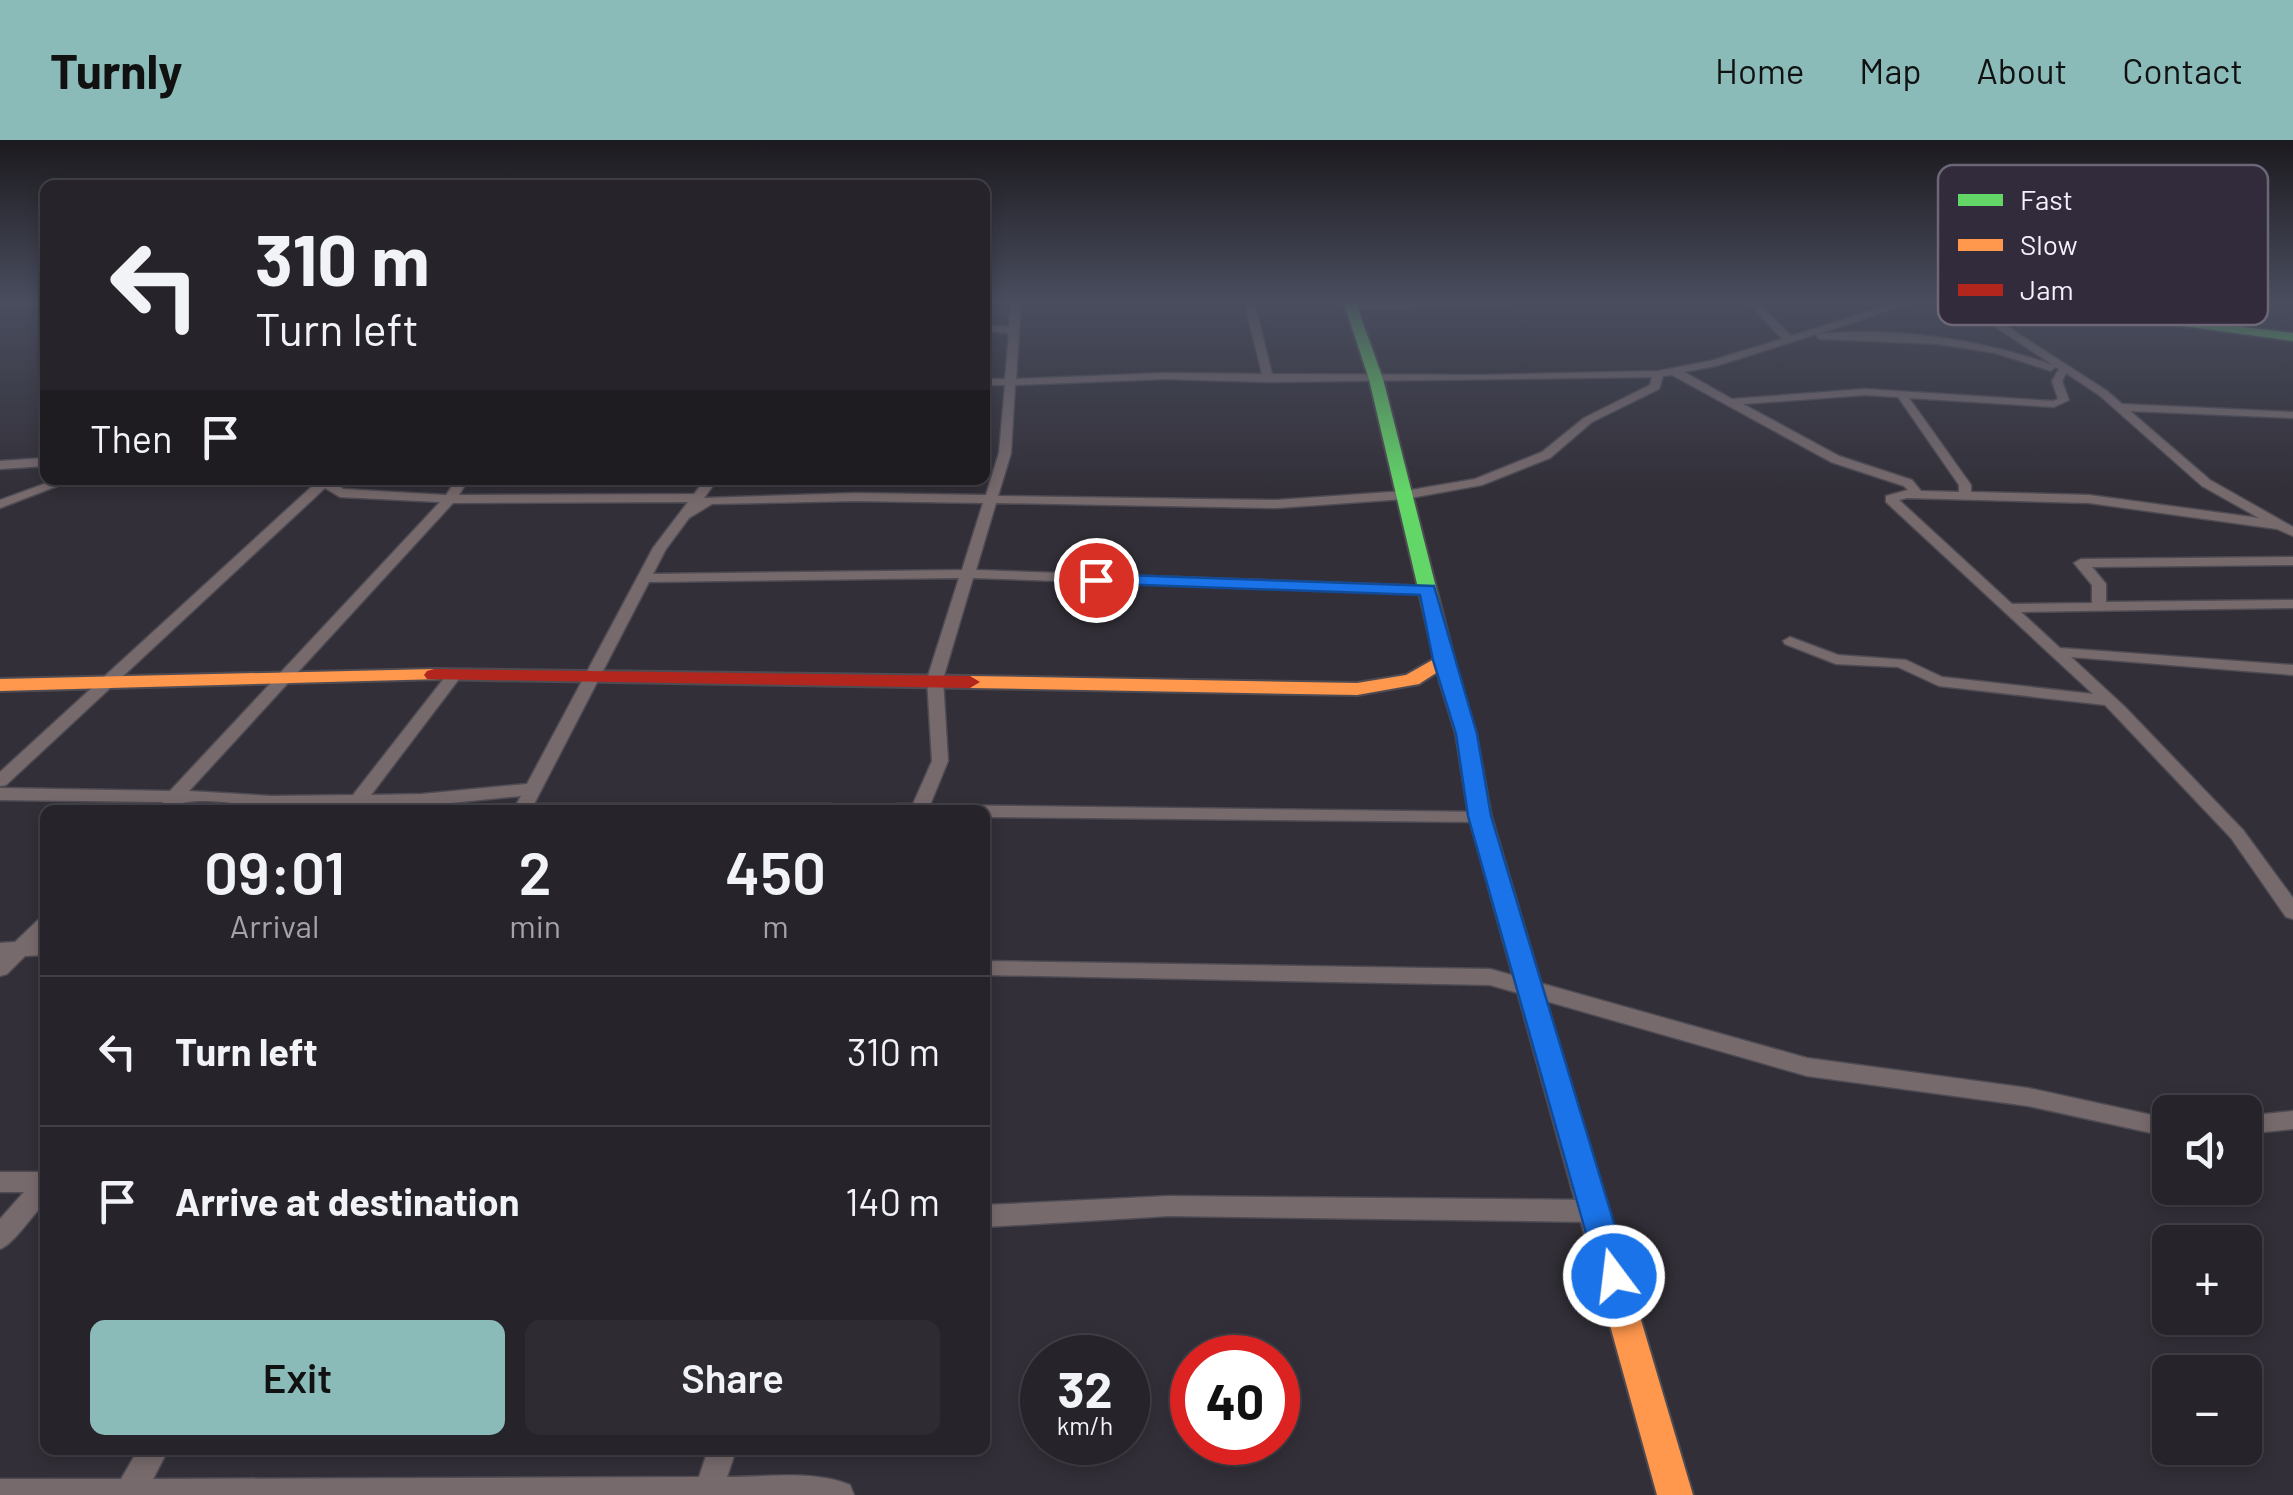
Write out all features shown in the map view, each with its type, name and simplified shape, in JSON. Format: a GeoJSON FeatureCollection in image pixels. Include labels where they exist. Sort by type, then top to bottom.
{"type":"FeatureCollection","features":[{"type":"Feature","properties":{"kind":"street"},"geometry":{"type":"LineString","coordinates":[[921,805],[940,761],[935,679],[1004,453],[1010,364]]}},
{"type":"Feature","properties":{"kind":"street"},"geometry":{"type":"LineString","coordinates":[[1264,364],[1268,380]]}},
{"type":"Feature","properties":{"kind":"street"},"geometry":{"type":"LineString","coordinates":[[1371,364],[1443,660],[1466,734],[1480,816],[1675,1495]]}},
{"type":"Feature","properties":{"kind":"street"},"geometry":{"type":"LineString","coordinates":[[990,382],[1170,376],[1376,380],[1658,374],[1702,364]]}},
{"type":"Feature","properties":{"kind":"street"},"geometry":{"type":"LineString","coordinates":[[2041,364],[2084,380]]}},
{"type":"Feature","properties":{"kind":"street"},"geometry":{"type":"LineString","coordinates":[[2059,364],[2121,407],[2206,483],[2286,528]]}},
{"type":"Feature","properties":{"kind":"street"},"geometry":{"type":"LineString","coordinates":[[1675,372],[1835,459],[1910,484],[1916,494]]}},
{"type":"Feature","properties":{"kind":"street"},"geometry":{"type":"LineString","coordinates":[[1730,402],[1901,394],[2057,403],[2064,400],[2058,381],[2061,372]]}},
{"type":"Feature","properties":{"kind":"street"},"geometry":{"type":"LineString","coordinates":[[683,516],[708,500],[992,498],[1315,504],[1404,496],[1478,482],[1546,454],[1588,420],[1656,387],[1658,374]]}},
{"type":"Feature","properties":{"kind":"street"},"geometry":{"type":"LineString","coordinates":[[1901,394],[1965,485],[1966,495]]}},
{"type":"Feature","properties":{"kind":"street"},"geometry":{"type":"LineString","coordinates":[[2121,407],[2293,415]]}},
{"type":"Feature","properties":{"kind":"street"},"geometry":{"type":"LineString","coordinates":[[0,465],[40,462]]}},
{"type":"Feature","properties":{"kind":"street"},"geometry":{"type":"LineString","coordinates":[[0,504],[53,485]]}},
{"type":"Feature","properties":{"kind":"street"},"geometry":{"type":"LineString","coordinates":[[0,781],[321,485]]}},
{"type":"Feature","properties":{"kind":"street"},"geometry":{"type":"LineString","coordinates":[[330,485],[340,493],[450,499],[696,498]]}},
{"type":"Feature","properties":{"kind":"street"},"geometry":{"type":"LineString","coordinates":[[167,804],[459,485]]}},
{"type":"Feature","properties":{"kind":"street"},"geometry":{"type":"LineString","coordinates":[[525,805],[646,578],[707,485]]}},
{"type":"Feature","properties":{"kind":"street"},"geometry":{"type":"LineString","coordinates":[[2286,528],[2095,500],[1916,494],[1892,496],[1890,502],[2110,701],[2237,834],[2293,912]]}},
{"type":"Feature","properties":{"kind":"street"},"geometry":{"type":"LineString","coordinates":[[2099,605],[2099,584],[2082,563],[2293,561]]}},
{"type":"Feature","properties":{"kind":"street"},"geometry":{"type":"LineString","coordinates":[[646,578],[969,574],[1428,590]]}},
{"type":"Feature","properties":{"kind":"street"},"geometry":{"type":"LineString","coordinates":[[2008,608],[2293,604]]}},
{"type":"Feature","properties":{"kind":"street"},"geometry":{"type":"LineString","coordinates":[[1790,641],[1836,659],[1901,663],[1940,681],[2110,701]]}},
{"type":"Feature","properties":{"kind":"street"},"geometry":{"type":"LineString","coordinates":[[2058,652],[2293,670]]}},
{"type":"Feature","properties":{"kind":"street"},"geometry":{"type":"LineString","coordinates":[[0,685],[106,685],[288,674],[935,679],[1137,687],[1394,687],[1424,678],[1443,660]]}},
{"type":"Feature","properties":{"kind":"street"},"geometry":{"type":"LineString","coordinates":[[354,805],[454,675]]}},
{"type":"Feature","properties":{"kind":"street"},"geometry":{"type":"LineString","coordinates":[[0,794],[167,804],[354,805],[533,789]]}},
{"type":"Feature","properties":{"kind":"street"},"geometry":{"type":"LineString","coordinates":[[990,810],[1480,816]]}},
{"type":"Feature","properties":{"kind":"street"},"geometry":{"type":"LineString","coordinates":[[0,969],[10,950],[40,929]]}},
{"type":"Feature","properties":{"kind":"street"},"geometry":{"type":"LineString","coordinates":[[10,950],[40,948]]}},
{"type":"Feature","properties":{"kind":"street"},"geometry":{"type":"LineString","coordinates":[[990,968],[1490,977],[1806,1068],[2028,1097],[2152,1124]]}},
{"type":"Feature","properties":{"kind":"street"},"geometry":{"type":"LineString","coordinates":[[2262,1123],[2293,1120]]}},
{"type":"Feature","properties":{"kind":"street"},"geometry":{"type":"LineString","coordinates":[[0,1182],[40,1185]]}},
{"type":"Feature","properties":{"kind":"street"},"geometry":{"type":"LineString","coordinates":[[0,1238],[40,1190]]}},
{"type":"Feature","properties":{"kind":"street"},"geometry":{"type":"LineString","coordinates":[[990,1216],[1169,1206],[1596,1211]]}},
{"type":"Feature","properties":{"kind":"street"},"geometry":{"type":"LineString","coordinates":[[127,1494],[151,1455]]}},
{"type":"Feature","properties":{"kind":"street"},"geometry":{"type":"LineString","coordinates":[[707,1494],[720,1455]]}},
{"type":"Feature","properties":{"kind":"street"},"geometry":{"type":"LineString","coordinates":[[0,1493],[840,1495]]}},
{"type":"Feature","properties":{"kind":"traffic: fast"},"geometry":{"type":"LineString","coordinates":[[1371,364],[1450,682]]}},
{"type":"Feature","properties":{"kind":"traffic: slow"},"geometry":{"type":"LineString","coordinates":[[970,682],[1357,689],[1412,680],[1443,660]]}},
{"type":"Feature","properties":{"kind":"traffic: slow"},"geometry":{"type":"LineString","coordinates":[[0,685],[434,675]]}},
{"type":"Feature","properties":{"kind":"traffic: slow"},"geometry":{"type":"LineString","coordinates":[[1450,682],[1466,734],[1480,816],[1675,1495]]}},
{"type":"Feature","properties":{"kind":"traffic: jam"},"geometry":{"type":"LineString","coordinates":[[434,675],[970,682]]}},
{"type":"Feature","properties":{"kind":"route"},"geometry":{"type":"LineString","coordinates":[[1096,580],[1428,590],[1443,660],[1466,734],[1480,816],[1614,1276]]}}]}
